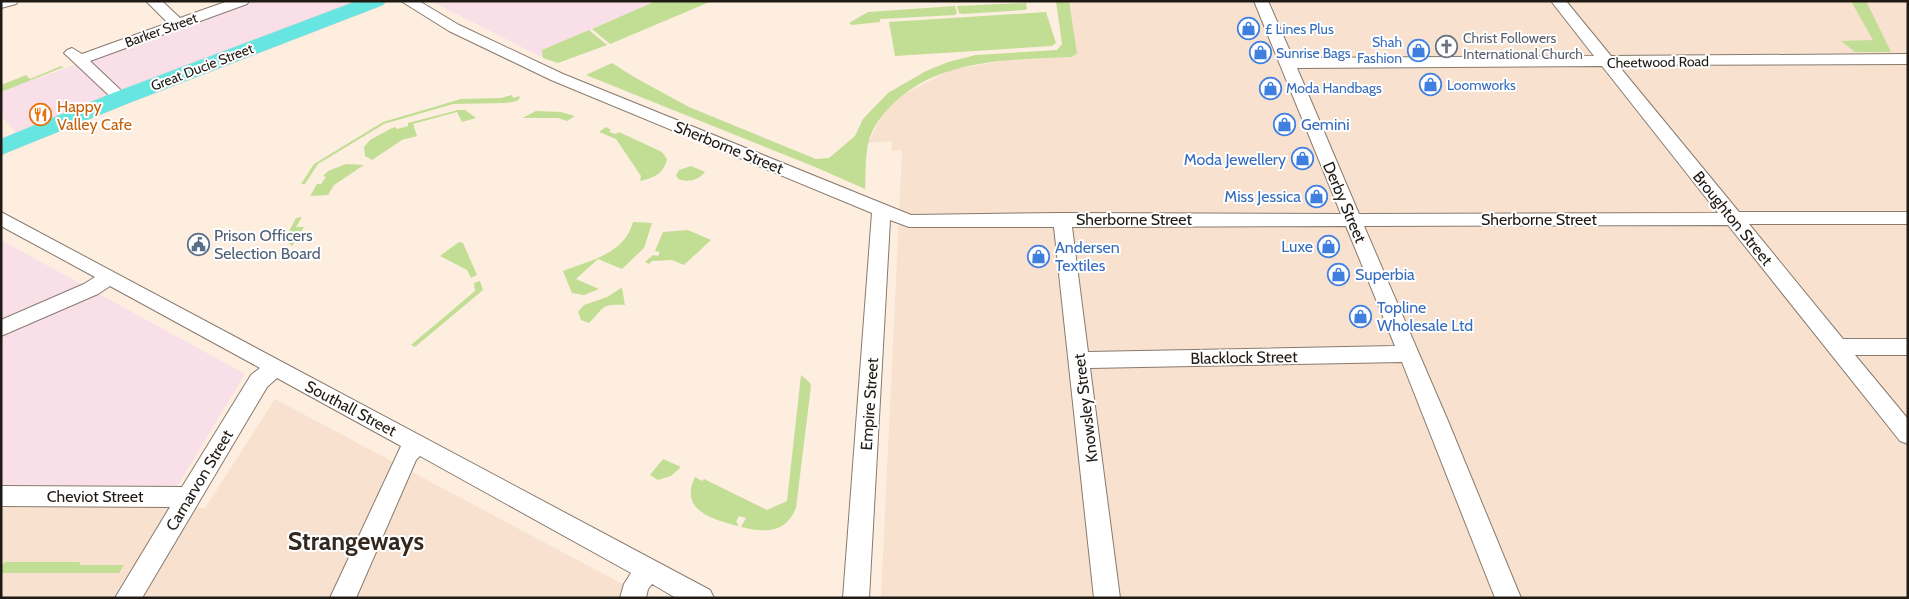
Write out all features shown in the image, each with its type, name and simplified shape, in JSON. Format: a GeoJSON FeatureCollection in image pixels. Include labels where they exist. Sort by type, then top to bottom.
{"type":"FeatureCollection","features":[{"type":"Feature","properties":{"kind":"highway","name":"Great Ducie Street"},"geometry":{"type":"LineString","coordinates":[[1,148],[121,98],[376,1]]}},
{"type":"Feature","properties":{"kind":"street"},"geometry":{"type":"LineString","coordinates":[[1,4],[12,1]]}},
{"type":"Feature","properties":{"kind":"street"},"geometry":{"type":"LineString","coordinates":[[153,1],[178,24]]}},
{"type":"Feature","properties":{"kind":"street","name":"Barker Street"},"geometry":{"type":"LineString","coordinates":[[121,98],[76,56],[178,24],[242,1]]}},
{"type":"Feature","properties":{"kind":"street","name":"Sherborne Street"},"geometry":{"type":"LineString","coordinates":[[408,1],[454,28],[557,77],[901,219],[919,222],[1062,219],[1908,218]]}},
{"type":"Feature","properties":{"kind":"street","name":"Derby Street"},"geometry":{"type":"LineString","coordinates":[[1261,1],[1353,219],[1508,598]]}},
{"type":"Feature","properties":{"kind":"street","name":"Broughton Street"},"geometry":{"type":"LineString","coordinates":[[1558,1],[1908,435]]}},
{"type":"Feature","properties":{"kind":"street","name":"Cheetwood Road"},"geometry":{"type":"LineString","coordinates":[[1288,63],[1608,63],[1908,59]]}},
{"type":"Feature","properties":{"kind":"street","name":"Empire Street"},"geometry":{"type":"LineString","coordinates":[[856,598],[881,210]]}},
{"type":"Feature","properties":{"kind":"street","name":"Knowsley Street"},"geometry":{"type":"LineString","coordinates":[[1062,219],[1107,598]]}},
{"type":"Feature","properties":{"kind":"street","name":"Southall Street"},"geometry":{"type":"LineString","coordinates":[[6,225],[110,277],[701,598]]}},
{"type":"Feature","properties":{"kind":"street"},"geometry":{"type":"LineString","coordinates":[[1,329],[91,289],[110,277]]}},
{"type":"Feature","properties":{"kind":"street"},"geometry":{"type":"LineString","coordinates":[[1836,347],[1908,346]]}},
{"type":"Feature","properties":{"kind":"street","name":"Blacklock Street"},"geometry":{"type":"LineString","coordinates":[[1079,360],[1408,354]]}},
{"type":"Feature","properties":{"kind":"street","name":"Carnarvon Street"},"geometry":{"type":"LineString","coordinates":[[128,598],[259,381],[275,367]]}},
{"type":"Feature","properties":{"kind":"street"},"geometry":{"type":"LineString","coordinates":[[343,598],[408,454],[418,444]]}},
{"type":"Feature","properties":{"kind":"street","name":"Cheviot Street"},"geometry":{"type":"LineString","coordinates":[[1,496],[190,497]]}},
{"type":"Feature","properties":{"kind":"street"},"geometry":{"type":"LineString","coordinates":[[633,598],[637,584],[649,570]]}},
{"type":"Feature","properties":{"kind":"shaded area"},"geometry":{"type":"Polygon","coordinates":[[[254,1],[362,1],[17,134],[1,116],[1,91],[254,1]]]}},
{"type":"Feature","properties":{"kind":"shaded area"},"geometry":{"type":"Polygon","coordinates":[[[431,1],[656,1],[543,50],[543,58],[431,1]]]}},
{"type":"Feature","properties":{"kind":"shaded area"},"geometry":{"type":"Polygon","coordinates":[[[1069,1],[1908,1],[1908,598],[881,598],[902,150],[891,151],[892,141],[868,143],[882,115],[900,96],[951,70],[1009,60],[1072,57],[1069,1]]]}},
{"type":"Feature","properties":{"kind":"shaded area"},"geometry":{"type":"Polygon","coordinates":[[[1,240],[245,374],[177,487],[1,487],[1,240]]]}},
{"type":"Feature","properties":{"kind":"shaded area"},"geometry":{"type":"Polygon","coordinates":[[[275,399],[649,598],[1,598],[1,505],[205,508],[275,399]]]}},
{"type":"Feature","properties":{"kind":"green space"},"geometry":{"type":"Polygon","coordinates":[[[656,1],[712,1],[610,44],[592,29],[656,1]]]}},
{"type":"Feature","properties":{"kind":"green space"},"geometry":{"type":"Polygon","coordinates":[[[1056,1],[1069,1],[1077,53],[1072,57],[1023,59],[974,65],[929,79],[908,92],[889,108],[876,124],[871,134],[866,155],[865,189],[586,75],[612,63],[689,107],[816,159],[829,158],[855,136],[863,119],[888,93],[926,71],[948,62],[976,55],[1057,50],[1062,44],[1056,1]]]}},
{"type":"Feature","properties":{"kind":"green space"},"geometry":{"type":"Polygon","coordinates":[[[1851,1],[1866,1],[1891,52],[1855,52],[1841,41],[1873,40],[1851,1]]]}},
{"type":"Feature","properties":{"kind":"green space"},"geometry":{"type":"Polygon","coordinates":[[[1026,3],[1027,9],[1025,10],[963,14],[959,13],[957,6],[1026,3]]]}},
{"type":"Feature","properties":{"kind":"green space"},"geometry":{"type":"Polygon","coordinates":[[[955,6],[957,13],[955,15],[880,19],[880,22],[852,25],[849,23],[868,12],[955,6]]]}},
{"type":"Feature","properties":{"kind":"green space"},"geometry":{"type":"Polygon","coordinates":[[[1046,12],[1056,43],[1052,46],[895,56],[889,22],[1046,12]]]}},
{"type":"Feature","properties":{"kind":"green space"},"geometry":{"type":"Polygon","coordinates":[[[589,30],[607,45],[558,63],[543,58],[542,50],[589,30]]]}},
{"type":"Feature","properties":{"kind":"green space"},"geometry":{"type":"Polygon","coordinates":[[[61,66],[64,67],[1,92],[1,85],[26,75],[30,79],[61,66]]]}},
{"type":"Feature","properties":{"kind":"green space"},"geometry":{"type":"Polygon","coordinates":[[[512,95],[513,98],[519,96],[520,98],[517,101],[506,103],[453,104],[384,124],[318,164],[305,184],[301,184],[314,164],[383,122],[461,99],[501,98],[512,95]]]}},
{"type":"Feature","properties":{"kind":"green space"},"geometry":{"type":"Polygon","coordinates":[[[458,110],[465,110],[476,118],[462,122],[457,112],[413,124],[417,136],[402,140],[372,160],[365,156],[364,147],[370,140],[390,129],[408,126],[408,123],[458,110]]]}},
{"type":"Feature","properties":{"kind":"green space"},"geometry":{"type":"Polygon","coordinates":[[[536,111],[561,112],[575,116],[567,121],[558,118],[522,118],[536,111]]]}},
{"type":"Feature","properties":{"kind":"green space"},"geometry":{"type":"Polygon","coordinates":[[[606,127],[611,130],[609,132],[616,134],[619,132],[662,152],[667,159],[661,172],[640,181],[641,176],[616,139],[599,132],[606,127]]]}},
{"type":"Feature","properties":{"kind":"green space"},"geometry":{"type":"Polygon","coordinates":[[[346,164],[364,165],[334,185],[328,195],[310,196],[317,184],[321,184],[326,177],[323,176],[328,171],[346,164]]]}},
{"type":"Feature","properties":{"kind":"green space"},"geometry":{"type":"Polygon","coordinates":[[[691,166],[705,172],[693,180],[678,179],[676,175],[679,170],[691,166]]]}},
{"type":"Feature","properties":{"kind":"green space"},"geometry":{"type":"Polygon","coordinates":[[[302,217],[296,227],[304,227],[292,246],[285,239],[296,218],[302,217]]]}},
{"type":"Feature","properties":{"kind":"green space"},"geometry":{"type":"Polygon","coordinates":[[[633,222],[652,223],[644,248],[622,269],[598,259],[576,279],[599,289],[584,295],[572,293],[563,271],[605,255],[614,249],[629,233],[633,222]]]}},
{"type":"Feature","properties":{"kind":"green space"},"geometry":{"type":"Polygon","coordinates":[[[688,230],[711,240],[684,265],[672,260],[652,261],[649,264],[645,262],[653,255],[658,256],[660,252],[655,251],[663,232],[688,230]]]}},
{"type":"Feature","properties":{"kind":"green space"},"geometry":{"type":"Polygon","coordinates":[[[459,242],[463,243],[477,275],[471,278],[467,270],[440,256],[459,242]]]}},
{"type":"Feature","properties":{"kind":"green space"},"geometry":{"type":"Polygon","coordinates":[[[480,281],[483,290],[415,347],[411,345],[475,291],[474,283],[480,281]]]}},
{"type":"Feature","properties":{"kind":"green space"},"geometry":{"type":"Polygon","coordinates":[[[621,288],[625,305],[606,306],[589,323],[581,320],[578,312],[584,305],[607,297],[621,288]]]}},
{"type":"Feature","properties":{"kind":"green space"},"geometry":{"type":"Polygon","coordinates":[[[801,375],[811,386],[796,508],[792,516],[781,527],[758,530],[741,527],[746,518],[739,516],[736,522],[738,526],[718,520],[700,511],[694,505],[691,498],[691,488],[695,477],[702,481],[704,479],[767,510],[787,501],[801,375]]]}},
{"type":"Feature","properties":{"kind":"green space"},"geometry":{"type":"Polygon","coordinates":[[[663,459],[681,467],[671,476],[658,480],[650,475],[663,459]]]}},
{"type":"Feature","properties":{"kind":"green space"},"geometry":{"type":"Polygon","coordinates":[[[5,562],[81,562],[79,565],[124,565],[119,573],[1,573],[1,567],[5,562]]]}},
{"type":"Feature","properties":{"kind":"place","name":"£ Lines Plus"},"geometry":{"type":"Point","coordinates":[1249,29]}},
{"type":"Feature","properties":{"kind":"place","name":"Christ Followers International Church"},"geometry":{"type":"Point","coordinates":[1447,46]}},
{"type":"Feature","properties":{"kind":"place","name":"Shah Fashion"},"geometry":{"type":"Point","coordinates":[1418,50]}},
{"type":"Feature","properties":{"kind":"place","name":"Sunrise Bags"},"geometry":{"type":"Point","coordinates":[1260,53]}},
{"type":"Feature","properties":{"kind":"place","name":"Loomworks"},"geometry":{"type":"Point","coordinates":[1431,85]}},
{"type":"Feature","properties":{"kind":"place","name":"Moda Handbags"},"geometry":{"type":"Point","coordinates":[1270,88]}},
{"type":"Feature","properties":{"kind":"place","name":"Happy Valley Cafe"},"geometry":{"type":"Point","coordinates":[41,115]}},
{"type":"Feature","properties":{"kind":"place","name":"Gemini"},"geometry":{"type":"Point","coordinates":[1285,124]}},
{"type":"Feature","properties":{"kind":"place","name":"Moda Jewellery"},"geometry":{"type":"Point","coordinates":[1302,159]}},
{"type":"Feature","properties":{"kind":"place","name":"Miss Jessica"},"geometry":{"type":"Point","coordinates":[1317,196]}},
{"type":"Feature","properties":{"kind":"place","name":"Prison Officers Selection Board"},"geometry":{"type":"Point","coordinates":[198,244]}},
{"type":"Feature","properties":{"kind":"place","name":"Luxe"},"geometry":{"type":"Point","coordinates":[1329,246]}},
{"type":"Feature","properties":{"kind":"place","name":"Andersen Textiles"},"geometry":{"type":"Point","coordinates":[1039,256]}},
{"type":"Feature","properties":{"kind":"place","name":"Superbia"},"geometry":{"type":"Point","coordinates":[1339,274]}},
{"type":"Feature","properties":{"kind":"place","name":"Topline Wholesale Ltd"},"geometry":{"type":"Point","coordinates":[1361,316]}},
{"type":"Feature","properties":{"kind":"district","name":"Strangeways"},"geometry":{"type":"Point","coordinates":[356,541]}}]}
